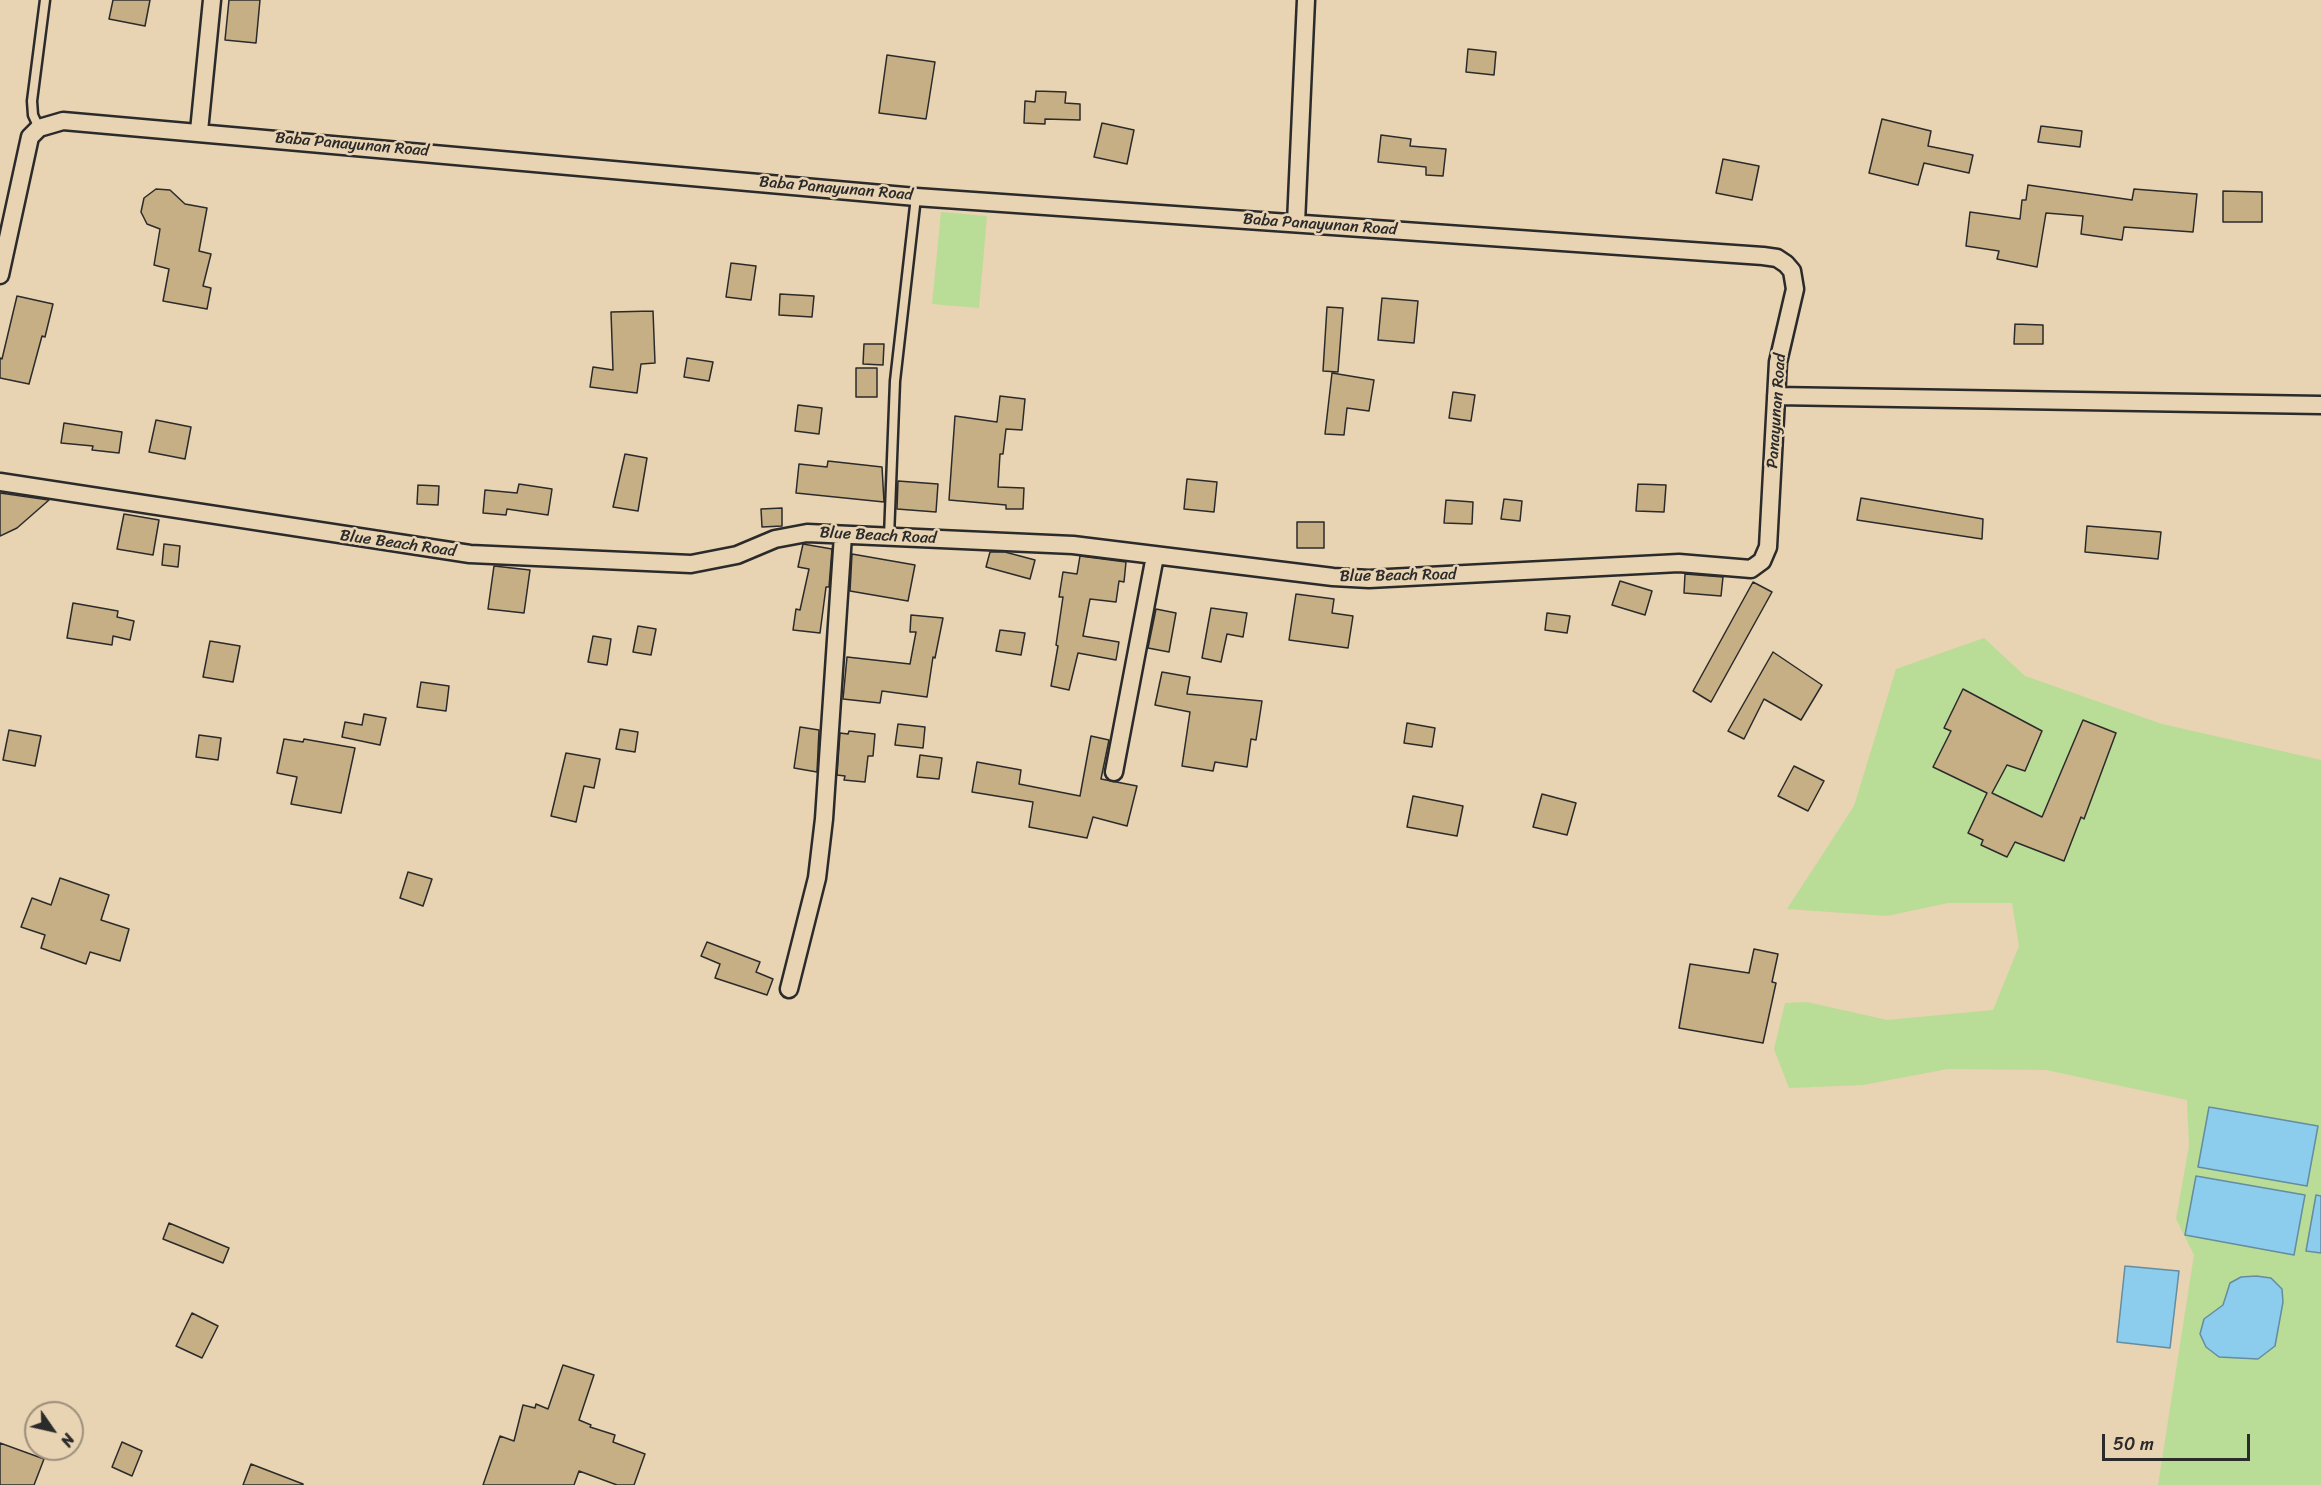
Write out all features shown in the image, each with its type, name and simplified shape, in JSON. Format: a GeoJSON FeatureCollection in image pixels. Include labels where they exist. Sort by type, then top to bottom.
{"type":"FeatureCollection","features":[{"type":"Feature","properties":{"kind":"street"},"geometry":{"type":"LineString","coordinates":[[199,131],[212,0]]}},
{"type":"Feature","properties":{"kind":"street"},"geometry":{"type":"LineString","coordinates":[[1296,223],[1306,0]]}},
{"type":"Feature","properties":{"kind":"street","name":"Baba Panayunan Road"},"geometry":{"type":"LineString","coordinates":[[39,128],[63,121],[199,131],[916,197],[1763,256],[1777,258],[1786,264]]}},
{"type":"Feature","properties":{"kind":"street"},"geometry":{"type":"LineString","coordinates":[[0,274],[30,137],[39,128]]}},
{"type":"Feature","properties":{"kind":"street","name":"Panayunan Road"},"geometry":{"type":"LineString","coordinates":[[1762,561],[1768,547],[1778,363],[1795,288],[1792,271],[1786,264]]}},
{"type":"Feature","properties":{"kind":"street"},"geometry":{"type":"LineString","coordinates":[[1776,396],[2321,405]]}},
{"type":"Feature","properties":{"kind":"street","name":"Blue Beach Road"},"geometry":{"type":"LineString","coordinates":[[0,482],[470,554],[691,564],[737,555],[775,539],[807,533],[1073,545],[1333,578],[1369,579],[1679,563],[1751,569],[1762,561]]}},
{"type":"Feature","properties":{"kind":"street"},"geometry":{"type":"LineString","coordinates":[[789,989],[817,878],[824,819],[843,535]]}},
{"type":"Feature","properties":{"kind":"street"},"geometry":{"type":"LineString","coordinates":[[1114,772],[1155,556]]}},
{"type":"Feature","properties":{"kind":"lane"},"geometry":{"type":"LineString","coordinates":[[39,128],[33,115],[32,101],[45,0]]}},
{"type":"Feature","properties":{"kind":"lane"},"geometry":{"type":"LineString","coordinates":[[889,537],[895,381],[916,197]]}},
{"type":"Feature","properties":{"kind":"green space"},"geometry":{"type":"Polygon","coordinates":[[[941,212],[987,216],[979,308],[932,304],[941,212]]]}},
{"type":"Feature","properties":{"kind":"green space"},"geometry":{"type":"Polygon","coordinates":[[[1984,638],[2025,676],[2162,724],[2321,760],[2321,1485],[2158,1485],[2194,1255],[2176,1219],[2189,1146],[2187,1100],[2046,1070],[1948,1069],[1863,1085],[1789,1088],[1774,1049],[1785,1003],[1807,1002],[1887,1020],[1993,1010],[2019,946],[2012,903],[1948,903],[1887,916],[1787,909],[1854,806],[1896,669],[1984,638]]]}},
{"type":"Feature","properties":{"kind":"water"},"geometry":{"type":"Polygon","coordinates":[[[2209,1107],[2318,1126],[2307,1186],[2198,1167],[2209,1107]]]}},
{"type":"Feature","properties":{"kind":"water"},"geometry":{"type":"Polygon","coordinates":[[[2196,1176],[2305,1195],[2294,1255],[2185,1235],[2196,1176]]]}},
{"type":"Feature","properties":{"kind":"water"},"geometry":{"type":"Polygon","coordinates":[[[2316,1195],[2321,1196],[2321,1253],[2306,1251],[2316,1195]]]}},
{"type":"Feature","properties":{"kind":"water"},"geometry":{"type":"Polygon","coordinates":[[[2125,1266],[2179,1271],[2170,1348],[2117,1342],[2125,1266]]]}},
{"type":"Feature","properties":{"kind":"water"},"geometry":{"type":"Polygon","coordinates":[[[2241,1277],[2271,1278],[2282,1289],[2283,1302],[2275,1346],[2258,1359],[2219,1357],[2206,1347],[2200,1334],[2204,1319],[2223,1305],[2230,1283],[2241,1277]]]}},
{"type":"Feature","properties":{"kind":"building"},"geometry":{"type":"Polygon","coordinates":[[[113,0],[150,0],[145,26],[109,19],[113,0]]]}},
{"type":"Feature","properties":{"kind":"building"},"geometry":{"type":"Polygon","coordinates":[[[229,0],[260,0],[256,43],[225,40],[229,0]]]}},
{"type":"Feature","properties":{"kind":"building"},"geometry":{"type":"Polygon","coordinates":[[[1468,49],[1496,52],[1494,75],[1466,72],[1468,49]]]}},
{"type":"Feature","properties":{"kind":"building"},"geometry":{"type":"Polygon","coordinates":[[[887,55],[935,62],[926,119],[879,113],[887,55]]]}},
{"type":"Feature","properties":{"kind":"building"},"geometry":{"type":"Polygon","coordinates":[[[1036,91],[1066,92],[1065,103],[1080,104],[1080,120],[1045,119],[1045,124],[1024,123],[1025,101],[1035,102],[1036,91]]]}},
{"type":"Feature","properties":{"kind":"building"},"geometry":{"type":"Polygon","coordinates":[[[1882,119],[1931,131],[1928,146],[1973,155],[1969,173],[1924,163],[1918,185],[1869,173],[1882,119]]]}},
{"type":"Feature","properties":{"kind":"building"},"geometry":{"type":"Polygon","coordinates":[[[1102,123],[1134,130],[1127,164],[1094,157],[1102,123]]]}},
{"type":"Feature","properties":{"kind":"building"},"geometry":{"type":"Polygon","coordinates":[[[2041,126],[2082,131],[2080,147],[2038,142],[2041,126]]]}},
{"type":"Feature","properties":{"kind":"building"},"geometry":{"type":"Polygon","coordinates":[[[1381,135],[1411,139],[1410,146],[1446,149],[1443,176],[1426,175],[1426,167],[1378,162],[1381,135]]]}},
{"type":"Feature","properties":{"kind":"building"},"geometry":{"type":"Polygon","coordinates":[[[1723,159],[1759,166],[1752,200],[1716,193],[1723,159]]]}},
{"type":"Feature","properties":{"kind":"building"},"geometry":{"type":"Polygon","coordinates":[[[2028,185],[2132,200],[2134,189],[2197,194],[2193,232],[2124,227],[2122,240],[2081,234],[2083,216],[2046,213],[2037,267],[1997,259],[1999,251],[1966,246],[1970,212],[2020,219],[2022,200],[2026,200],[2028,185]]]}},
{"type":"Feature","properties":{"kind":"building"},"geometry":{"type":"Polygon","coordinates":[[[156,189],[170,190],[185,204],[207,208],[199,251],[211,254],[203,286],[211,288],[207,309],[163,301],[169,269],[154,265],[160,229],[147,224],[141,212],[144,198],[156,189]]]}},
{"type":"Feature","properties":{"kind":"building"},"geometry":{"type":"Polygon","coordinates":[[[2223,191],[2262,192],[2262,222],[2223,222],[2223,191]]]}},
{"type":"Feature","properties":{"kind":"building"},"geometry":{"type":"Polygon","coordinates":[[[731,263],[756,266],[751,300],[726,297],[731,263]]]}},
{"type":"Feature","properties":{"kind":"building"},"geometry":{"type":"Polygon","coordinates":[[[780,294],[814,296],[812,317],[779,315],[780,294]]]}},
{"type":"Feature","properties":{"kind":"building"},"geometry":{"type":"Polygon","coordinates":[[[17,296],[53,304],[45,337],[42,336],[29,384],[0,378],[0,358],[2,359],[17,296]]]}},
{"type":"Feature","properties":{"kind":"building"},"geometry":{"type":"Polygon","coordinates":[[[1382,298],[1418,301],[1414,343],[1378,340],[1382,298]]]}},
{"type":"Feature","properties":{"kind":"building"},"geometry":{"type":"Polygon","coordinates":[[[1327,307],[1343,308],[1338,372],[1323,371],[1327,307]]]}},
{"type":"Feature","properties":{"kind":"building"},"geometry":{"type":"Polygon","coordinates":[[[653,311],[655,363],[641,364],[637,393],[590,387],[593,367],[613,370],[611,312],[653,311]]]}},
{"type":"Feature","properties":{"kind":"building"},"geometry":{"type":"Polygon","coordinates":[[[2015,324],[2043,325],[2043,344],[2014,344],[2015,324]]]}},
{"type":"Feature","properties":{"kind":"building"},"geometry":{"type":"Polygon","coordinates":[[[864,344],[884,344],[883,365],[863,364],[864,344]]]}},
{"type":"Feature","properties":{"kind":"building"},"geometry":{"type":"Polygon","coordinates":[[[687,358],[713,362],[709,381],[684,377],[687,358]]]}},
{"type":"Feature","properties":{"kind":"building"},"geometry":{"type":"Polygon","coordinates":[[[856,368],[877,368],[877,397],[856,397],[856,368]]]}},
{"type":"Feature","properties":{"kind":"building"},"geometry":{"type":"Polygon","coordinates":[[[1332,373],[1374,380],[1369,411],[1347,408],[1344,435],[1325,434],[1332,373]]]}},
{"type":"Feature","properties":{"kind":"building"},"geometry":{"type":"Polygon","coordinates":[[[1453,392],[1475,395],[1471,421],[1449,418],[1453,392]]]}},
{"type":"Feature","properties":{"kind":"building"},"geometry":{"type":"Polygon","coordinates":[[[1000,396],[1025,399],[1022,430],[1006,429],[1003,454],[1000,454],[998,487],[1024,488],[1023,509],[1006,509],[1006,505],[949,500],[955,416],[997,422],[1000,396]]]}},
{"type":"Feature","properties":{"kind":"building"},"geometry":{"type":"Polygon","coordinates":[[[798,405],[822,408],[819,434],[795,431],[798,405]]]}},
{"type":"Feature","properties":{"kind":"building"},"geometry":{"type":"Polygon","coordinates":[[[156,420],[191,427],[185,459],[149,452],[156,420]]]}},
{"type":"Feature","properties":{"kind":"building"},"geometry":{"type":"Polygon","coordinates":[[[64,423],[122,432],[119,453],[92,450],[93,446],[61,443],[64,423]]]}},
{"type":"Feature","properties":{"kind":"building"},"geometry":{"type":"Polygon","coordinates":[[[625,454],[647,458],[638,511],[613,507],[625,454]]]}},
{"type":"Feature","properties":{"kind":"building"},"geometry":{"type":"Polygon","coordinates":[[[828,461],[882,467],[884,502],[796,493],[799,464],[827,467],[828,461]]]}},
{"type":"Feature","properties":{"kind":"building"},"geometry":{"type":"Polygon","coordinates":[[[1187,479],[1217,482],[1214,512],[1184,509],[1187,479]]]}},
{"type":"Feature","properties":{"kind":"building"},"geometry":{"type":"Polygon","coordinates":[[[898,481],[938,484],[936,512],[897,509],[898,481]]]}},
{"type":"Feature","properties":{"kind":"building"},"geometry":{"type":"Polygon","coordinates":[[[519,484],[552,489],[548,515],[507,509],[506,515],[483,513],[485,490],[517,493],[519,484]]]}},
{"type":"Feature","properties":{"kind":"building"},"geometry":{"type":"Polygon","coordinates":[[[1638,484],[1666,485],[1664,512],[1636,511],[1638,484]]]}},
{"type":"Feature","properties":{"kind":"building"},"geometry":{"type":"Polygon","coordinates":[[[418,485],[439,486],[438,505],[417,504],[418,485]]]}},
{"type":"Feature","properties":{"kind":"building"},"geometry":{"type":"Polygon","coordinates":[[[0,493],[49,500],[17,528],[0,536],[0,493]]]}},
{"type":"Feature","properties":{"kind":"building"},"geometry":{"type":"Polygon","coordinates":[[[1861,498],[1983,519],[1982,539],[1857,520],[1861,498]]]}},
{"type":"Feature","properties":{"kind":"building"},"geometry":{"type":"Polygon","coordinates":[[[1504,499],[1522,501],[1520,521],[1501,519],[1504,499]]]}},
{"type":"Feature","properties":{"kind":"building"},"geometry":{"type":"Polygon","coordinates":[[[1446,500],[1473,502],[1472,524],[1444,523],[1446,500]]]}},
{"type":"Feature","properties":{"kind":"building"},"geometry":{"type":"Polygon","coordinates":[[[782,508],[782,526],[762,527],[761,509],[782,508]]]}},
{"type":"Feature","properties":{"kind":"building"},"geometry":{"type":"Polygon","coordinates":[[[124,514],[159,520],[153,555],[117,549],[124,514]]]}},
{"type":"Feature","properties":{"kind":"building"},"geometry":{"type":"Polygon","coordinates":[[[1297,522],[1324,522],[1324,548],[1297,548],[1297,522]]]}},
{"type":"Feature","properties":{"kind":"building"},"geometry":{"type":"Polygon","coordinates":[[[2087,526],[2161,532],[2158,559],[2085,552],[2087,526]]]}},
{"type":"Feature","properties":{"kind":"building"},"geometry":{"type":"Polygon","coordinates":[[[164,544],[180,546],[178,567],[162,565],[164,544]]]}},
{"type":"Feature","properties":{"kind":"building"},"geometry":{"type":"Polygon","coordinates":[[[803,544],[832,549],[829,587],[826,587],[820,633],[793,630],[796,609],[800,610],[809,569],[798,567],[803,544]]]}},
{"type":"Feature","properties":{"kind":"building"},"geometry":{"type":"Polygon","coordinates":[[[990,552],[1005,552],[1035,560],[1030,579],[986,567],[990,552]]]}},
{"type":"Feature","properties":{"kind":"building"},"geometry":{"type":"Polygon","coordinates":[[[852,554],[915,565],[908,601],[850,591],[852,554]]]}},
{"type":"Feature","properties":{"kind":"building"},"geometry":{"type":"Polygon","coordinates":[[[1080,556],[1126,562],[1124,582],[1119,581],[1116,602],[1090,599],[1083,636],[1119,642],[1116,660],[1078,653],[1069,690],[1051,686],[1058,646],[1056,645],[1063,597],[1059,597],[1063,572],[1077,574],[1080,556]]]}},
{"type":"Feature","properties":{"kind":"building"},"geometry":{"type":"Polygon","coordinates":[[[494,566],[530,570],[524,613],[488,609],[494,566]]]}},
{"type":"Feature","properties":{"kind":"building"},"geometry":{"type":"Polygon","coordinates":[[[1685,574],[1723,577],[1721,596],[1684,593],[1685,574]]]}},
{"type":"Feature","properties":{"kind":"building"},"geometry":{"type":"Polygon","coordinates":[[[1620,581],[1652,591],[1645,615],[1612,605],[1620,581]]]}},
{"type":"Feature","properties":{"kind":"building"},"geometry":{"type":"Polygon","coordinates":[[[1753,582],[1772,592],[1711,702],[1693,691],[1753,582]]]}},
{"type":"Feature","properties":{"kind":"building"},"geometry":{"type":"Polygon","coordinates":[[[1296,594],[1334,599],[1332,613],[1353,616],[1348,648],[1289,640],[1296,594]]]}},
{"type":"Feature","properties":{"kind":"building"},"geometry":{"type":"Polygon","coordinates":[[[73,603],[118,611],[117,617],[134,621],[130,640],[113,636],[112,645],[67,638],[73,603]]]}},
{"type":"Feature","properties":{"kind":"building"},"geometry":{"type":"Polygon","coordinates":[[[1211,608],[1247,613],[1243,637],[1227,634],[1221,662],[1202,658],[1211,608]]]}},
{"type":"Feature","properties":{"kind":"building"},"geometry":{"type":"Polygon","coordinates":[[[1156,609],[1176,613],[1169,652],[1148,648],[1156,609]]]}},
{"type":"Feature","properties":{"kind":"building"},"geometry":{"type":"Polygon","coordinates":[[[1547,613],[1570,616],[1567,633],[1545,630],[1547,613]]]}},
{"type":"Feature","properties":{"kind":"building"},"geometry":{"type":"Polygon","coordinates":[[[911,615],[943,618],[935,658],[933,657],[927,697],[882,691],[880,703],[843,699],[847,657],[910,664],[916,632],[910,632],[911,615]]]}},
{"type":"Feature","properties":{"kind":"building"},"geometry":{"type":"Polygon","coordinates":[[[638,626],[656,629],[651,655],[633,652],[638,626]]]}},
{"type":"Feature","properties":{"kind":"building"},"geometry":{"type":"Polygon","coordinates":[[[1000,630],[1025,633],[1021,655],[996,651],[1000,630]]]}},
{"type":"Feature","properties":{"kind":"building"},"geometry":{"type":"Polygon","coordinates":[[[593,636],[611,639],[607,665],[588,662],[593,636]]]}},
{"type":"Feature","properties":{"kind":"building"},"geometry":{"type":"Polygon","coordinates":[[[210,641],[240,646],[233,682],[203,677],[210,641]]]}},
{"type":"Feature","properties":{"kind":"building"},"geometry":{"type":"Polygon","coordinates":[[[1773,652],[1822,685],[1801,720],[1764,699],[1744,739],[1728,731],[1773,652]]]}},
{"type":"Feature","properties":{"kind":"building"},"geometry":{"type":"Polygon","coordinates":[[[1162,672],[1190,677],[1187,694],[1262,701],[1256,740],[1251,739],[1247,767],[1215,762],[1213,771],[1182,766],[1190,712],[1155,705],[1162,672]]]}},
{"type":"Feature","properties":{"kind":"building"},"geometry":{"type":"Polygon","coordinates":[[[421,682],[449,686],[446,711],[417,707],[421,682]]]}},
{"type":"Feature","properties":{"kind":"building"},"geometry":{"type":"Polygon","coordinates":[[[1963,689],[2042,731],[2025,771],[2007,765],[1992,793],[2042,817],[2083,720],[2116,733],[2084,819],[2081,817],[2064,861],[2015,842],[2007,857],[1981,845],[1983,840],[1968,833],[1987,793],[1933,767],[1951,731],[1944,728],[1963,689]]]}},
{"type":"Feature","properties":{"kind":"building"},"geometry":{"type":"Polygon","coordinates":[[[364,714],[386,718],[380,745],[342,737],[345,722],[362,725],[364,714]]]}},
{"type":"Feature","properties":{"kind":"building"},"geometry":{"type":"Polygon","coordinates":[[[1407,723],[1435,728],[1432,747],[1404,743],[1407,723]]]}},
{"type":"Feature","properties":{"kind":"building"},"geometry":{"type":"Polygon","coordinates":[[[898,724],[925,727],[923,748],[895,745],[898,724]]]}},
{"type":"Feature","properties":{"kind":"building"},"geometry":{"type":"Polygon","coordinates":[[[800,727],[819,730],[817,772],[794,768],[800,727]]]}},
{"type":"Feature","properties":{"kind":"building"},"geometry":{"type":"Polygon","coordinates":[[[620,729],[638,732],[635,752],[616,749],[620,729]]]}},
{"type":"Feature","properties":{"kind":"building"},"geometry":{"type":"Polygon","coordinates":[[[9,730],[41,736],[35,766],[3,760],[9,730]]]}},
{"type":"Feature","properties":{"kind":"building"},"geometry":{"type":"Polygon","coordinates":[[[849,731],[875,734],[873,756],[868,756],[865,782],[844,780],[845,776],[837,775],[840,733],[848,734],[849,731]]]}},
{"type":"Feature","properties":{"kind":"building"},"geometry":{"type":"Polygon","coordinates":[[[199,735],[221,738],[218,760],[196,757],[199,735]]]}},
{"type":"Feature","properties":{"kind":"building"},"geometry":{"type":"Polygon","coordinates":[[[1091,736],[1109,740],[1101,779],[1137,786],[1127,826],[1093,817],[1087,838],[1029,827],[1033,802],[972,792],[977,762],[1021,770],[1019,784],[1080,796],[1091,736]]]}},
{"type":"Feature","properties":{"kind":"building"},"geometry":{"type":"Polygon","coordinates":[[[284,739],[303,742],[304,739],[355,748],[341,813],[291,804],[297,777],[277,773],[284,739]]]}},
{"type":"Feature","properties":{"kind":"building"},"geometry":{"type":"Polygon","coordinates":[[[566,753],[600,759],[594,788],[584,786],[576,822],[551,816],[566,753]]]}},
{"type":"Feature","properties":{"kind":"building"},"geometry":{"type":"Polygon","coordinates":[[[920,755],[942,758],[939,779],[917,777],[920,755]]]}},
{"type":"Feature","properties":{"kind":"building"},"geometry":{"type":"Polygon","coordinates":[[[1794,766],[1824,781],[1808,811],[1778,796],[1794,766]]]}},
{"type":"Feature","properties":{"kind":"building"},"geometry":{"type":"Polygon","coordinates":[[[1542,794],[1576,803],[1567,835],[1533,827],[1542,794]]]}},
{"type":"Feature","properties":{"kind":"building"},"geometry":{"type":"Polygon","coordinates":[[[1413,796],[1463,806],[1457,836],[1407,827],[1413,796]]]}},
{"type":"Feature","properties":{"kind":"building"},"geometry":{"type":"Polygon","coordinates":[[[408,872],[432,879],[423,906],[400,898],[408,872]]]}},
{"type":"Feature","properties":{"kind":"building"},"geometry":{"type":"Polygon","coordinates":[[[60,878],[109,895],[101,920],[129,929],[120,961],[90,952],[86,964],[41,948],[45,935],[21,927],[32,898],[51,905],[60,878]]]}},
{"type":"Feature","properties":{"kind":"building"},"geometry":{"type":"Polygon","coordinates":[[[707,942],[760,962],[756,972],[773,979],[767,995],[715,978],[720,964],[701,956],[707,942]]]}},
{"type":"Feature","properties":{"kind":"building"},"geometry":{"type":"Polygon","coordinates":[[[1754,949],[1778,954],[1772,982],[1776,983],[1763,1043],[1679,1028],[1690,964],[1749,973],[1754,949]]]}},
{"type":"Feature","properties":{"kind":"building"},"geometry":{"type":"Polygon","coordinates":[[[169,1223],[229,1248],[223,1263],[163,1239],[169,1223]]]}},
{"type":"Feature","properties":{"kind":"building"},"geometry":{"type":"Polygon","coordinates":[[[192,1313],[218,1326],[202,1358],[176,1346],[192,1313]]]}},
{"type":"Feature","properties":{"kind":"building"},"geometry":{"type":"Polygon","coordinates":[[[563,1365],[594,1375],[579,1420],[591,1425],[590,1427],[615,1435],[613,1442],[645,1454],[634,1485],[617,1485],[579,1471],[574,1485],[483,1485],[500,1436],[514,1441],[523,1405],[535,1408],[536,1404],[548,1409],[563,1365]]]}},
{"type":"Feature","properties":{"kind":"building"},"geometry":{"type":"Polygon","coordinates":[[[122,1442],[142,1451],[132,1476],[112,1467],[122,1442]]]}},
{"type":"Feature","properties":{"kind":"building"},"geometry":{"type":"Polygon","coordinates":[[[0,1443],[24,1452],[24,1461],[43,1461],[34,1485],[0,1485],[0,1443]]]}},
{"type":"Feature","properties":{"kind":"building"},"geometry":{"type":"Polygon","coordinates":[[[251,1464],[303,1484],[303,1485],[243,1485],[251,1464]]]}}]}
